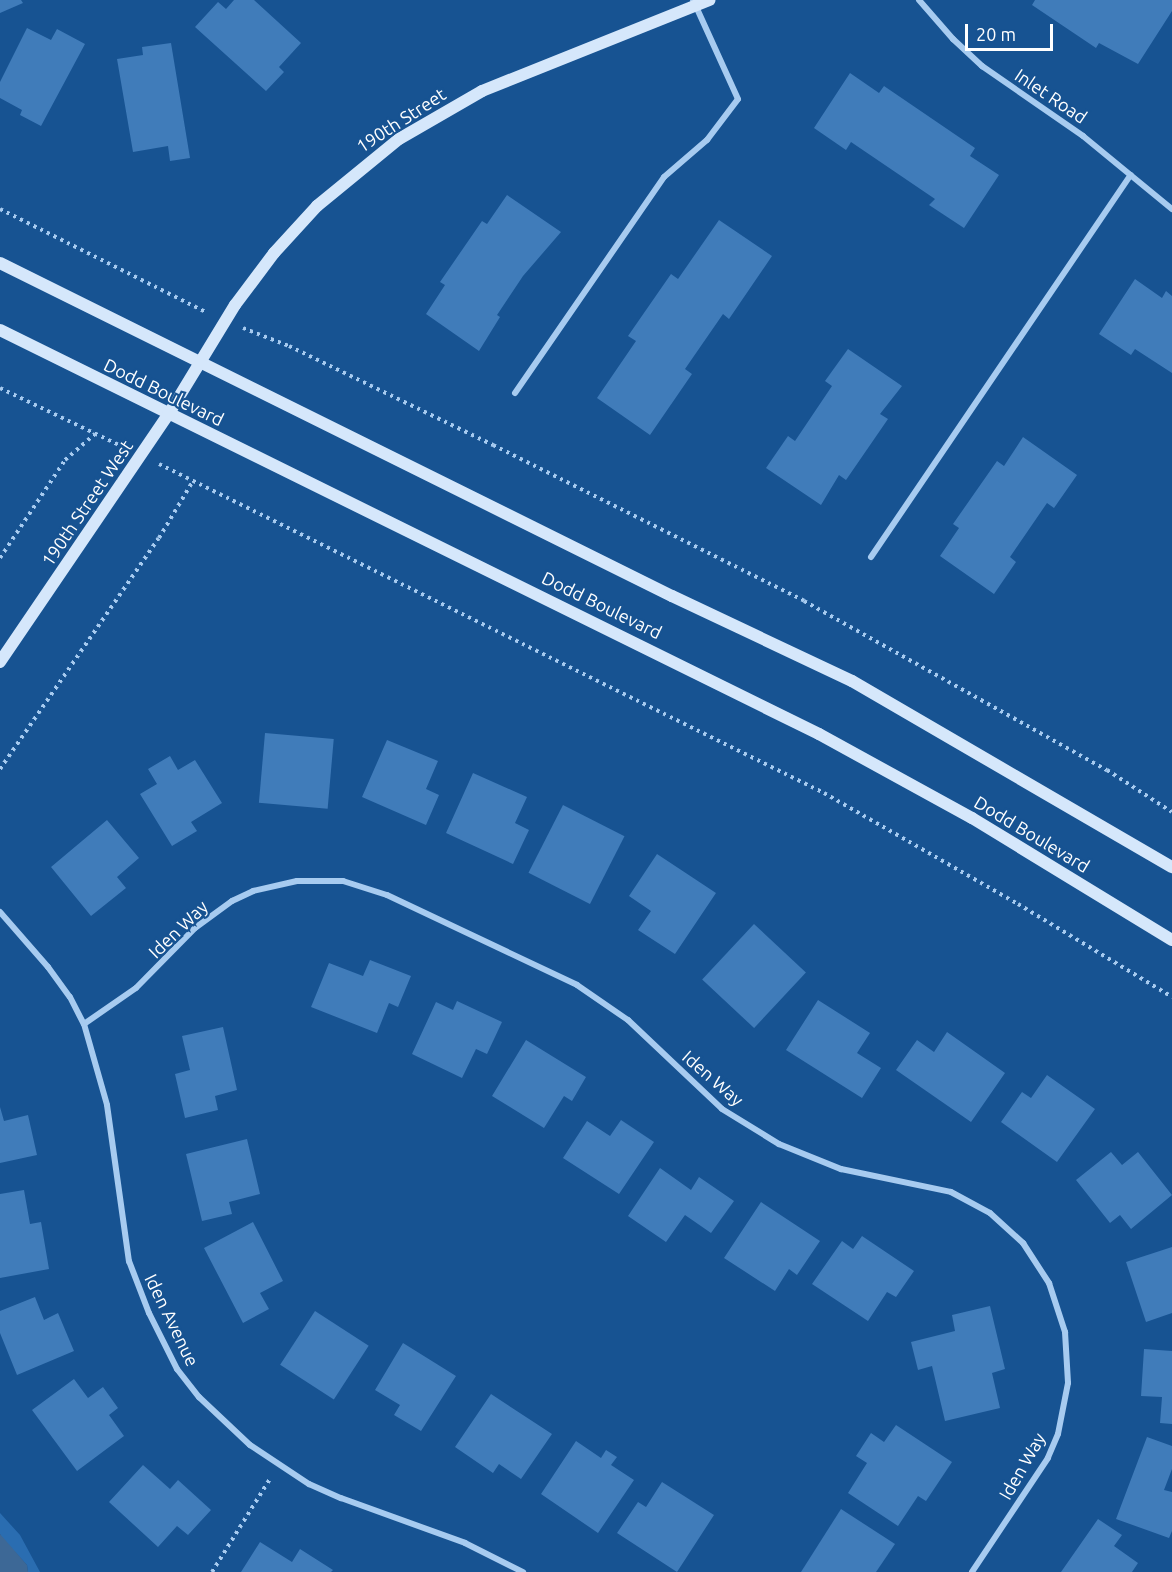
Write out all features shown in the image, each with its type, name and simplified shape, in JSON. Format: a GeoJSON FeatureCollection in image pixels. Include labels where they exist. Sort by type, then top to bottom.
{"type":"FeatureCollection","features":[{"type":"Feature","properties":{"kind":"main road","name":"190th Street"},"geometry":{"type":"LineString","coordinates":[[199,362],[261,269],[317,206],[399,139],[482,91],[694,3],[710,0]]}},
{"type":"Feature","properties":{"kind":"main road"},"geometry":{"type":"LineString","coordinates":[[0,263],[672,596],[852,681],[1172,867]]}},
{"type":"Feature","properties":{"kind":"main road","name":"Dodd Boulevard"},"geometry":{"type":"LineString","coordinates":[[0,330],[168,415],[542,595],[819,734],[981,824],[1172,940]]}},
{"type":"Feature","properties":{"kind":"main road","name":"190th Street West"},"geometry":{"type":"LineString","coordinates":[[0,662],[168,415],[199,362]]}},
{"type":"Feature","properties":{"kind":"street","name":"Inlet Road"},"geometry":{"type":"LineString","coordinates":[[920,0],[953,39],[982,66],[1083,135],[1172,209]]}},
{"type":"Feature","properties":{"kind":"street"},"geometry":{"type":"LineString","coordinates":[[515,393],[664,177],[707,140],[738,99],[694,3]]}},
{"type":"Feature","properties":{"kind":"street"},"geometry":{"type":"LineString","coordinates":[[871,557],[1131,175]]}},
{"type":"Feature","properties":{"kind":"street","name":"Iden Way"},"geometry":{"type":"LineString","coordinates":[[84,1024],[136,988],[195,928],[232,901],[253,891],[297,880],[343,881],[387,894],[577,985],[628,1020],[722,1109],[779,1144],[841,1169],[951,1192],[990,1213],[1023,1243],[1049,1283],[1065,1332],[1068,1383],[1065,1409],[1048,1458],[972,1572]]}},
{"type":"Feature","properties":{"kind":"street","name":"Iden Avenue"},"geometry":{"type":"LineString","coordinates":[[0,912],[48,967],[70,997],[84,1024],[107,1105],[129,1261],[149,1313],[177,1369],[199,1397],[232,1430],[278,1466],[341,1498],[456,1539],[523,1572]]}},
{"type":"Feature","properties":{"kind":"path"},"geometry":{"type":"LineString","coordinates":[[0,209],[225,321],[289,346],[804,601],[1107,770],[1172,812]]}},
{"type":"Feature","properties":{"kind":"path"},"geometry":{"type":"LineString","coordinates":[[0,388],[141,455],[824,793],[1018,904],[1172,997]]}},
{"type":"Feature","properties":{"kind":"path"},"geometry":{"type":"LineString","coordinates":[[0,558],[65,460],[95,434]]}},
{"type":"Feature","properties":{"kind":"path"},"geometry":{"type":"LineString","coordinates":[[0,768],[159,538],[193,481]]}},
{"type":"Feature","properties":{"kind":"path"},"geometry":{"type":"LineString","coordinates":[[212,1572],[278,1466]]}},
{"type":"Feature","properties":{"kind":"shaded area"},"geometry":{"type":"Polygon","coordinates":[[[0,1513],[20,1535],[40,1572],[28,1572],[27,1565],[3,1539],[0,1534],[0,1513]]]}},
{"type":"Feature","properties":{"kind":"shaded area"},"geometry":{"type":"Polygon","coordinates":[[[0,1534],[27,1565],[28,1572],[0,1572],[0,1534]]]}},
{"type":"Feature","properties":{"kind":"building"},"geometry":{"type":"Polygon","coordinates":[[[0,0],[21,0],[23,3],[0,13],[0,0]]]}},
{"type":"Feature","properties":{"kind":"building"},"geometry":{"type":"Polygon","coordinates":[[[234,0],[254,0],[301,43],[279,67],[284,72],[266,91],[195,27],[218,2],[226,9],[234,0]]]}},
{"type":"Feature","properties":{"kind":"building"},"geometry":{"type":"Polygon","coordinates":[[[1035,0],[1172,0],[1172,11],[1138,64],[1099,43],[1096,48],[1032,5],[1035,0]]]}},
{"type":"Feature","properties":{"kind":"building"},"geometry":{"type":"Polygon","coordinates":[[[27,28],[51,40],[57,29],[85,44],[41,126],[20,115],[22,110],[0,98],[0,82],[27,28]]]}},
{"type":"Feature","properties":{"kind":"building"},"geometry":{"type":"Polygon","coordinates":[[[171,43],[190,158],[170,161],[168,146],[133,152],[117,59],[143,55],[142,47],[171,43]]]}},
{"type":"Feature","properties":{"kind":"building"},"geometry":{"type":"Polygon","coordinates":[[[850,73],[879,93],[884,86],[975,148],[970,156],[999,175],[964,228],[929,205],[935,199],[851,142],[846,150],[814,128],[850,73]]]}},
{"type":"Feature","properties":{"kind":"building"},"geometry":{"type":"Polygon","coordinates":[[[507,195],[561,232],[523,276],[497,315],[500,317],[479,351],[426,314],[445,285],[440,282],[482,221],[487,224],[507,195]]]}},
{"type":"Feature","properties":{"kind":"building"},"geometry":{"type":"Polygon","coordinates":[[[719,220],[772,256],[729,319],[723,314],[685,369],[692,374],[650,435],[597,398],[636,341],[628,336],[671,274],[678,279],[719,220]]]}},
{"type":"Feature","properties":{"kind":"building"},"geometry":{"type":"Polygon","coordinates":[[[1135,279],[1162,298],[1166,291],[1172,296],[1172,373],[1135,349],[1131,355],[1099,334],[1135,279]]]}},
{"type":"Feature","properties":{"kind":"building"},"geometry":{"type":"Polygon","coordinates":[[[848,349],[902,386],[880,414],[888,419],[846,480],[839,475],[821,505],[766,468],[788,436],[795,441],[832,386],[825,381],[848,349]]]}},
{"type":"Feature","properties":{"kind":"building"},"geometry":{"type":"Polygon","coordinates":[[[1023,437],[1077,475],[1054,508],[1047,503],[1010,557],[1016,562],[994,594],[940,556],[959,528],[953,524],[997,461],[1004,466],[1023,437]]]}},
{"type":"Feature","properties":{"kind":"building"},"geometry":{"type":"Polygon","coordinates":[[[265,733],[334,739],[328,809],[259,803],[265,733]]]}},
{"type":"Feature","properties":{"kind":"building"},"geometry":{"type":"Polygon","coordinates":[[[387,740],[438,761],[426,789],[439,795],[426,825],[362,797],[387,740]]]}},
{"type":"Feature","properties":{"kind":"building"},"geometry":{"type":"Polygon","coordinates":[[[170,756],[178,770],[195,760],[222,803],[191,822],[197,831],[172,846],[140,794],[157,784],[148,769],[170,756]]]}},
{"type":"Feature","properties":{"kind":"building"},"geometry":{"type":"Polygon","coordinates":[[[473,773],[527,797],[515,823],[529,830],[513,864],[446,833],[473,773]]]}},
{"type":"Feature","properties":{"kind":"building"},"geometry":{"type":"Polygon","coordinates":[[[563,805],[624,836],[590,904],[528,873],[563,805]]]}},
{"type":"Feature","properties":{"kind":"building"},"geometry":{"type":"Polygon","coordinates":[[[107,820],[139,858],[117,877],[126,888],[91,916],[51,867],[107,820]]]}},
{"type":"Feature","properties":{"kind":"building"},"geometry":{"type":"Polygon","coordinates":[[[657,854],[716,893],[675,954],[638,930],[651,911],[629,896],[657,854]]]}},
{"type":"Feature","properties":{"kind":"building"},"geometry":{"type":"Polygon","coordinates":[[[754,924],[806,972],[754,1028],[702,980],[754,924]]]}},
{"type":"Feature","properties":{"kind":"building"},"geometry":{"type":"Polygon","coordinates":[[[370,960],[411,976],[398,1007],[389,1003],[377,1033],[311,1007],[329,963],[363,976],[370,960]]]}},
{"type":"Feature","properties":{"kind":"building"},"geometry":{"type":"Polygon","coordinates":[[[818,1000],[870,1033],[857,1053],[881,1068],[862,1098],[786,1050],[818,1000]]]}},
{"type":"Feature","properties":{"kind":"building"},"geometry":{"type":"Polygon","coordinates":[[[457,1001],[502,1022],[487,1054],[476,1049],[462,1078],[412,1054],[436,1002],[453,1010],[457,1001]]]}},
{"type":"Feature","properties":{"kind":"building"},"geometry":{"type":"Polygon","coordinates":[[[223,1027],[237,1090],[215,1096],[218,1110],[185,1118],[175,1074],[190,1070],[182,1036],[223,1027]]]}},
{"type":"Feature","properties":{"kind":"building"},"geometry":{"type":"Polygon","coordinates":[[[947,1032],[1005,1073],[971,1122],[896,1070],[917,1040],[934,1052],[947,1032]]]}},
{"type":"Feature","properties":{"kind":"building"},"geometry":{"type":"Polygon","coordinates":[[[526,1040],[586,1077],[572,1101],[564,1096],[544,1128],[492,1096],[526,1040]]]}},
{"type":"Feature","properties":{"kind":"building"},"geometry":{"type":"Polygon","coordinates":[[[1047,1075],[1095,1109],[1057,1162],[1001,1122],[1022,1092],[1031,1098],[1047,1075]]]}},
{"type":"Feature","properties":{"kind":"building"},"geometry":{"type":"Polygon","coordinates":[[[0,1107],[4,1121],[28,1115],[37,1155],[0,1163],[0,1107]]]}},
{"type":"Feature","properties":{"kind":"building"},"geometry":{"type":"Polygon","coordinates":[[[621,1120],[654,1142],[619,1194],[563,1158],[587,1121],[610,1136],[621,1120]]]}},
{"type":"Feature","properties":{"kind":"building"},"geometry":{"type":"Polygon","coordinates":[[[247,1139],[260,1194],[229,1202],[232,1214],[202,1221],[186,1154],[247,1139]]]}},
{"type":"Feature","properties":{"kind":"building"},"geometry":{"type":"Polygon","coordinates":[[[1111,1152],[1122,1165],[1138,1152],[1172,1195],[1131,1229],[1120,1215],[1110,1223],[1076,1180],[1111,1152]]]}},
{"type":"Feature","properties":{"kind":"building"},"geometry":{"type":"Polygon","coordinates":[[[660,1168],[691,1190],[699,1177],[734,1201],[711,1233],[685,1215],[666,1242],[628,1216],[660,1168]]]}},
{"type":"Feature","properties":{"kind":"building"},"geometry":{"type":"Polygon","coordinates":[[[24,1190],[30,1224],[41,1222],[49,1269],[0,1278],[0,1194],[24,1190]]]}},
{"type":"Feature","properties":{"kind":"building"},"geometry":{"type":"Polygon","coordinates":[[[761,1202],[820,1241],[797,1275],[789,1269],[775,1291],[724,1258],[761,1202]]]}},
{"type":"Feature","properties":{"kind":"building"},"geometry":{"type":"Polygon","coordinates":[[[253,1222],[283,1281],[260,1293],[269,1309],[243,1323],[204,1248],[253,1222]]]}},
{"type":"Feature","properties":{"kind":"building"},"geometry":{"type":"Polygon","coordinates":[[[862,1236],[914,1271],[896,1297],[887,1292],[868,1321],[812,1284],[842,1241],[853,1249],[862,1236]]]}},
{"type":"Feature","properties":{"kind":"building"},"geometry":{"type":"Polygon","coordinates":[[[1172,1247],[1172,1313],[1146,1322],[1126,1262],[1172,1247]]]}},
{"type":"Feature","properties":{"kind":"building"},"geometry":{"type":"Polygon","coordinates":[[[35,1297],[44,1320],[58,1313],[74,1351],[17,1375],[0,1333],[0,1311],[35,1297]]]}},
{"type":"Feature","properties":{"kind":"building"},"geometry":{"type":"Polygon","coordinates":[[[990,1306],[1005,1369],[992,1373],[1000,1408],[945,1421],[932,1366],[918,1370],[911,1342],[955,1331],[952,1315],[990,1306]]]}},
{"type":"Feature","properties":{"kind":"building"},"geometry":{"type":"Polygon","coordinates":[[[315,1311],[369,1346],[334,1400],[280,1365],[315,1311]]]}},
{"type":"Feature","properties":{"kind":"building"},"geometry":{"type":"Polygon","coordinates":[[[403,1343],[456,1376],[421,1431],[394,1415],[400,1405],[375,1390],[403,1343]]]}},
{"type":"Feature","properties":{"kind":"building"},"geometry":{"type":"Polygon","coordinates":[[[1144,1349],[1172,1351],[1172,1424],[1160,1423],[1162,1397],[1141,1396],[1144,1349]]]}},
{"type":"Feature","properties":{"kind":"building"},"geometry":{"type":"Polygon","coordinates":[[[74,1379],[88,1398],[103,1387],[118,1408],[109,1415],[124,1436],[77,1471],[32,1410],[74,1379]]]}},
{"type":"Feature","properties":{"kind":"building"},"geometry":{"type":"Polygon","coordinates":[[[491,1394],[552,1434],[521,1479],[499,1464],[493,1473],[455,1447],[491,1394]]]}},
{"type":"Feature","properties":{"kind":"building"},"geometry":{"type":"Polygon","coordinates":[[[896,1425],[952,1462],[926,1501],[918,1496],[898,1526],[848,1493],[867,1463],[856,1456],[871,1433],[884,1442],[896,1425]]]}},
{"type":"Feature","properties":{"kind":"building"},"geometry":{"type":"Polygon","coordinates":[[[1147,1437],[1172,1446],[1172,1469],[1164,1490],[1172,1492],[1172,1531],[1169,1538],[1116,1519],[1147,1437]]]}},
{"type":"Feature","properties":{"kind":"building"},"geometry":{"type":"Polygon","coordinates":[[[576,1441],[601,1458],[606,1450],[617,1457],[611,1465],[634,1480],[598,1533],[541,1494],[576,1441]]]}},
{"type":"Feature","properties":{"kind":"building"},"geometry":{"type":"Polygon","coordinates":[[[143,1465],[170,1489],[178,1480],[211,1510],[188,1535],[177,1526],[158,1547],[109,1502],[143,1465]]]}},
{"type":"Feature","properties":{"kind":"building"},"geometry":{"type":"Polygon","coordinates":[[[662,1482],[714,1515],[677,1572],[617,1533],[638,1502],[646,1507],[662,1482]]]}},
{"type":"Feature","properties":{"kind":"building"},"geometry":{"type":"Polygon","coordinates":[[[841,1509],[895,1544],[876,1572],[801,1572],[841,1509]]]}},
{"type":"Feature","properties":{"kind":"building"},"geometry":{"type":"Polygon","coordinates":[[[1098,1519],[1122,1535],[1114,1546],[1138,1563],[1132,1572],[1061,1572],[1098,1519]]]}},
{"type":"Feature","properties":{"kind":"building"},"geometry":{"type":"Polygon","coordinates":[[[260,1542],[292,1562],[300,1549],[333,1570],[331,1572],[241,1572],[260,1542]]]}}]}
